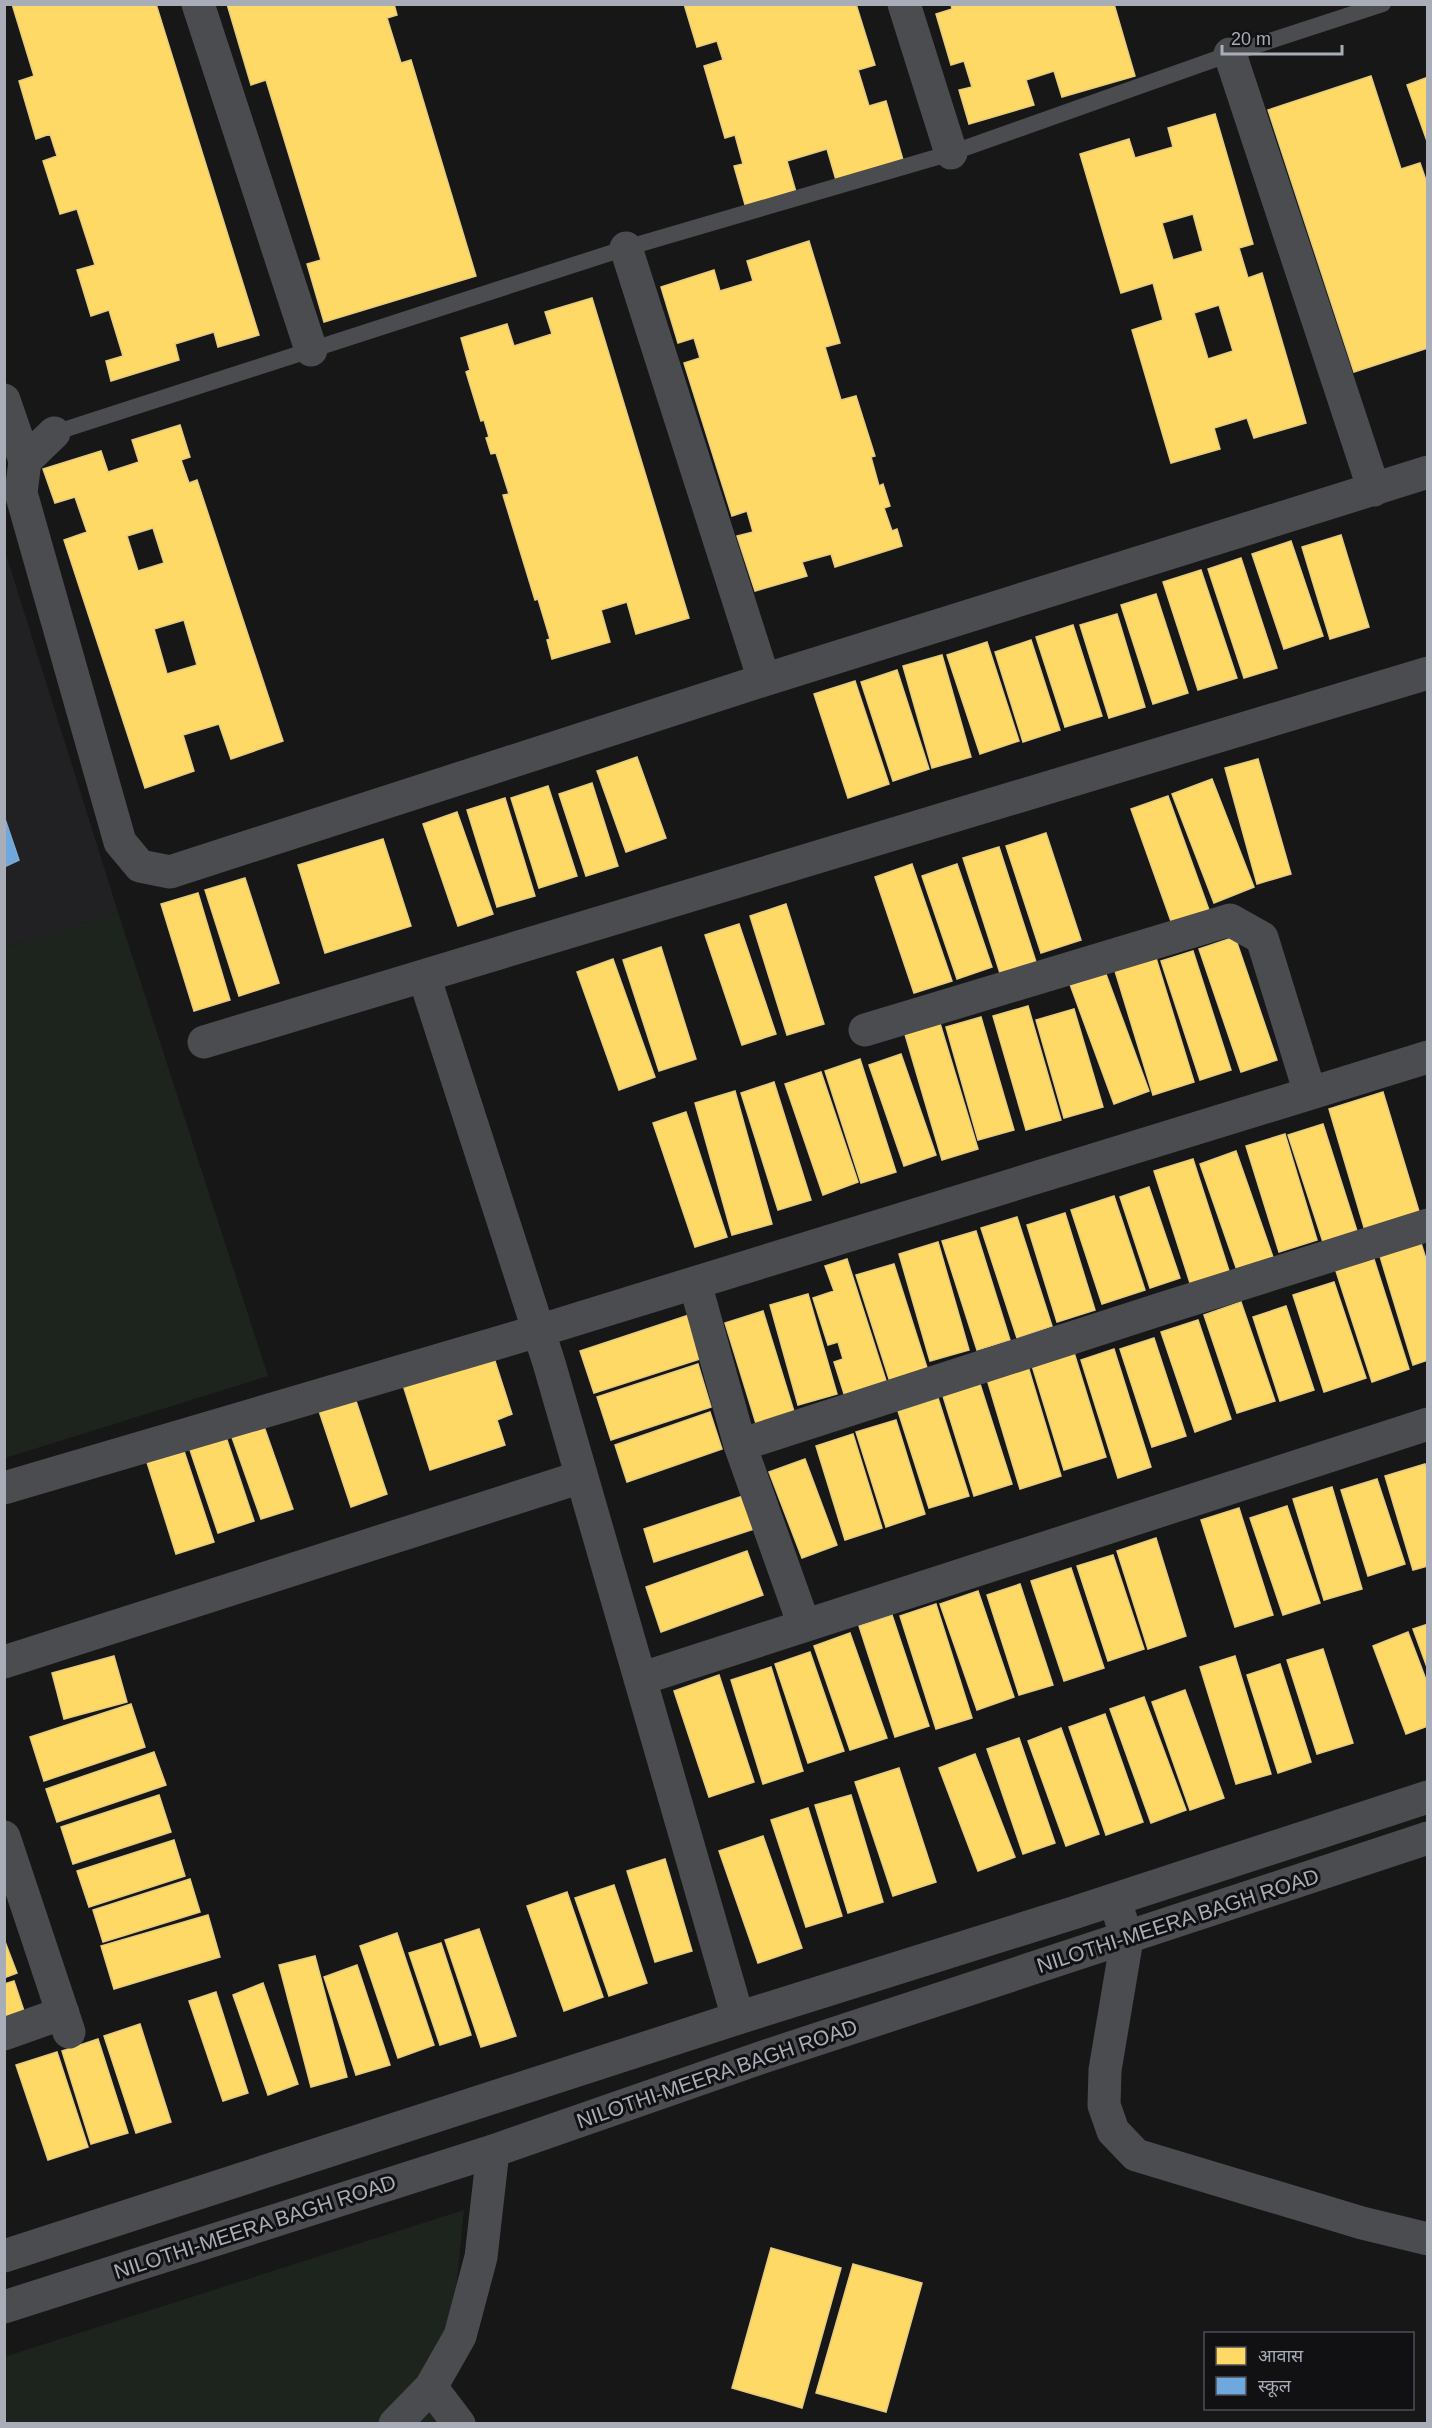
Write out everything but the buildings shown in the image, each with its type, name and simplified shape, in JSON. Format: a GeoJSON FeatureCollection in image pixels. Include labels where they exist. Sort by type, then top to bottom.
{"type":"FeatureCollection","features":[{"type":"Feature","properties":{"kind":"street"},"geometry":{"type":"LineString","coordinates":[[198,4],[311,350]]}},
{"type":"Feature","properties":{"kind":"street"},"geometry":{"type":"LineString","coordinates":[[904,4],[951,153]]}},
{"type":"Feature","properties":{"kind":"street"},"geometry":{"type":"LineString","coordinates":[[1230,54],[1374,490]]}},
{"type":"Feature","properties":{"kind":"street"},"geometry":{"type":"LineString","coordinates":[[626,248],[764,680]]}},
{"type":"Feature","properties":{"kind":"street"},"geometry":{"type":"LineString","coordinates":[[4,400],[25,461],[21,493],[120,842],[140,866],[170,872],[764,680],[1428,472]]}},
{"type":"Feature","properties":{"kind":"street"},"geometry":{"type":"LineString","coordinates":[[25,461],[54,433]]}},
{"type":"Feature","properties":{"kind":"street"},"geometry":{"type":"LineString","coordinates":[[204,1042],[1428,673]]}},
{"type":"Feature","properties":{"kind":"street"},"geometry":{"type":"LineString","coordinates":[[865,1030],[1230,920],[1262,938],[1310,1093]]}},
{"type":"Feature","properties":{"kind":"street"},"geometry":{"type":"LineString","coordinates":[[424,976],[538,1331],[738,2018]]}},
{"type":"Feature","properties":{"kind":"street"},"geometry":{"type":"LineString","coordinates":[[4,1488],[538,1331],[1428,1057]]}},
{"type":"Feature","properties":{"kind":"street"},"geometry":{"type":"LineString","coordinates":[[740,1445],[1172,1305],[1428,1226]]}},
{"type":"Feature","properties":{"kind":"street"},"geometry":{"type":"LineString","coordinates":[[695,1283],[740,1445],[804,1625]]}},
{"type":"Feature","properties":{"kind":"street"},"geometry":{"type":"LineString","coordinates":[[639,1679],[1428,1424]]}},
{"type":"Feature","properties":{"kind":"street"},"geometry":{"type":"LineString","coordinates":[[4,1662],[581,1477]]}},
{"type":"Feature","properties":{"kind":"street","name":"NILOTHI-MEERA BAGH ROAD"},"geometry":{"type":"LineString","coordinates":[[4,2256],[1428,1797]]}},
{"type":"Feature","properties":{"kind":"street"},"geometry":{"type":"LineString","coordinates":[[4,1837],[66,2023],[4,2034]]}},
{"type":"Feature","properties":{"kind":"street","name":"NILOTHI-MEERA BAGH ROAD"},"geometry":{"type":"LineString","coordinates":[[4,2307],[493,2151],[763,2057],[1428,1838]]}},
{"type":"Feature","properties":{"kind":"street"},"geometry":{"type":"LineString","coordinates":[[1114,1900],[1126,1939],[1105,2070],[1104,2105],[1113,2132],[1136,2155],[1362,2223],[1428,2239]]}},
{"type":"Feature","properties":{"kind":"street"},"geometry":{"type":"LineString","coordinates":[[395,2424],[431,2388],[460,2336],[481,2257],[493,2151]]}},
{"type":"Feature","properties":{"kind":"street"},"geometry":{"type":"LineString","coordinates":[[431,2388],[459,2424]]}},
{"type":"Feature","properties":{"kind":"lane"},"geometry":{"type":"LineString","coordinates":[[54,433],[626,248],[951,153],[1230,54],[1383,4]]}},
{"type":"Feature","properties":{"kind":"shaded area"},"geometry":{"type":"Polygon","coordinates":[[[4,548],[118,912],[5,948],[4,948],[4,548]]]}},
{"type":"Feature","properties":{"kind":"shaded area"},"geometry":{"type":"Polygon","coordinates":[[[118,912],[268,1376],[5,1458],[5,948],[118,912]]]}},
{"type":"Feature","properties":{"kind":"shaded area"},"geometry":{"type":"Polygon","coordinates":[[[464,2210],[443,2423],[5,2423],[4,2357],[464,2210]]]}}]}
